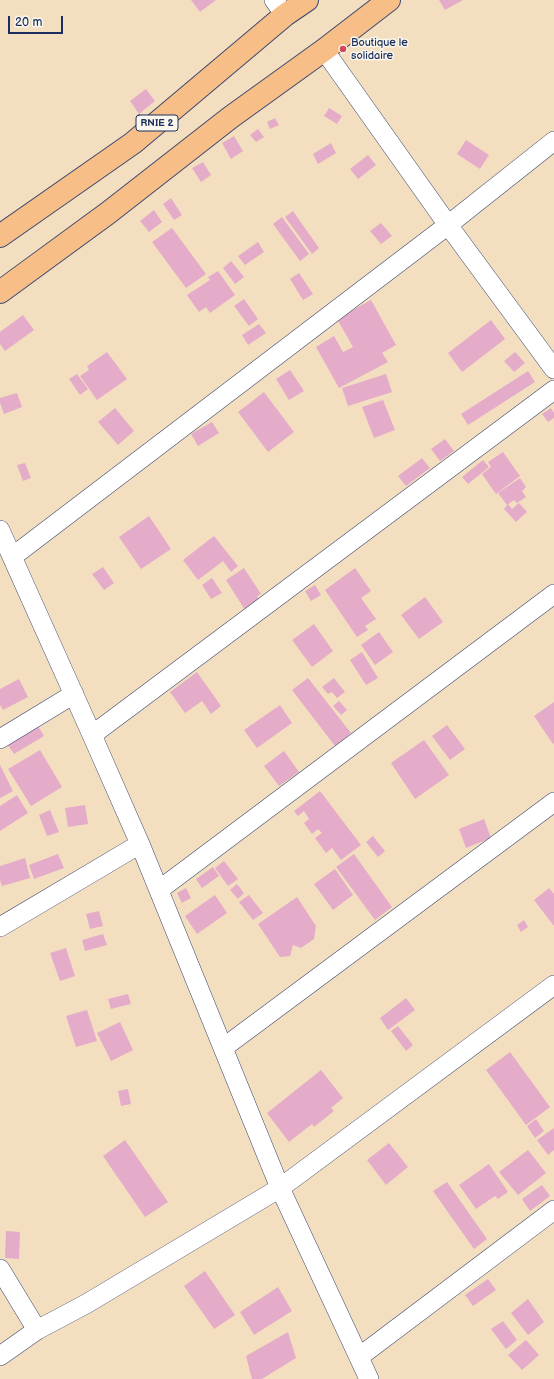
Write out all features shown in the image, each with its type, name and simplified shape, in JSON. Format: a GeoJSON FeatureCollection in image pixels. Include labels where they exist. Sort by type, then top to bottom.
{"type":"FeatureCollection","features":[{"type":"Feature","properties":{"kind":"main road","name":"RNIE 2"},"geometry":{"type":"LineString","coordinates":[[0,236],[133,143],[279,8],[307,0]]}},
{"type":"Feature","properties":{"kind":"main road"},"geometry":{"type":"LineString","coordinates":[[0,292],[108,213],[231,118],[389,0]]}},
{"type":"Feature","properties":{"kind":"street"},"geometry":{"type":"LineString","coordinates":[[324,50],[448,225],[554,369]]}},
{"type":"Feature","properties":{"kind":"street"},"geometry":{"type":"LineString","coordinates":[[12,556],[448,225],[554,141]]}},
{"type":"Feature","properties":{"kind":"street"},"geometry":{"type":"LineString","coordinates":[[92,735],[554,390]]}},
{"type":"Feature","properties":{"kind":"street"},"geometry":{"type":"LineString","coordinates":[[0,531],[140,844],[280,1188],[369,1379]]}},
{"type":"Feature","properties":{"kind":"street"},"geometry":{"type":"LineString","coordinates":[[159,890],[554,594]]}},
{"type":"Feature","properties":{"kind":"street"},"geometry":{"type":"LineString","coordinates":[[0,739],[74,694]]}},
{"type":"Feature","properties":{"kind":"street"},"geometry":{"type":"LineString","coordinates":[[223,1048],[554,802]]}},
{"type":"Feature","properties":{"kind":"street"},"geometry":{"type":"LineString","coordinates":[[0,927],[140,844]]}},
{"type":"Feature","properties":{"kind":"street"},"geometry":{"type":"LineString","coordinates":[[0,1356],[37,1330],[86,1304],[280,1188],[554,985]]}},
{"type":"Feature","properties":{"kind":"street"},"geometry":{"type":"LineString","coordinates":[[359,1357],[554,1210]]}},
{"type":"Feature","properties":{"kind":"street"},"geometry":{"type":"LineString","coordinates":[[0,1269],[37,1330]]}},
{"type":"Feature","properties":{"kind":"building"},"geometry":{"type":"Polygon","coordinates":[[[191,0],[216,0],[200,12],[191,0]]]}},
{"type":"Feature","properties":{"kind":"building"},"geometry":{"type":"Polygon","coordinates":[[[439,0],[463,0],[445,10],[439,0]]]}},
{"type":"Feature","properties":{"kind":"building"},"geometry":{"type":"Polygon","coordinates":[[[146,89],[155,101],[139,114],[130,101],[146,89]]]}},
{"type":"Feature","properties":{"kind":"building"},"geometry":{"type":"Polygon","coordinates":[[[329,108],[342,116],[337,124],[324,116],[329,108]]]}},
{"type":"Feature","properties":{"kind":"building"},"geometry":{"type":"Polygon","coordinates":[[[275,118],[279,125],[270,129],[267,122],[275,118]]]}},
{"type":"Feature","properties":{"kind":"building"},"geometry":{"type":"Polygon","coordinates":[[[258,129],[264,137],[256,142],[250,135],[258,129]]]}},
{"type":"Feature","properties":{"kind":"building"},"geometry":{"type":"Polygon","coordinates":[[[234,136],[243,151],[231,159],[222,143],[234,136]]]}},
{"type":"Feature","properties":{"kind":"building"},"geometry":{"type":"Polygon","coordinates":[[[466,140],[489,155],[480,169],[457,154],[466,140]]]}},
{"type":"Feature","properties":{"kind":"building"},"geometry":{"type":"Polygon","coordinates":[[[331,143],[336,153],[318,164],[313,154],[331,143]]]}},
{"type":"Feature","properties":{"kind":"building"},"geometry":{"type":"Polygon","coordinates":[[[368,155],[376,165],[358,179],[350,169],[368,155]]]}},
{"type":"Feature","properties":{"kind":"building"},"geometry":{"type":"Polygon","coordinates":[[[203,162],[211,175],[201,182],[192,168],[203,162]]]}},
{"type":"Feature","properties":{"kind":"building"},"geometry":{"type":"Polygon","coordinates":[[[171,198],[182,215],[174,220],[163,204],[171,198]]]}},
{"type":"Feature","properties":{"kind":"building"},"geometry":{"type":"Polygon","coordinates":[[[154,210],[162,222],[149,232],[140,221],[154,210]]]}},
{"type":"Feature","properties":{"kind":"building"},"geometry":{"type":"Polygon","coordinates":[[[293,211],[319,248],[312,254],[285,217],[293,211]]]}},
{"type":"Feature","properties":{"kind":"building"},"geometry":{"type":"Polygon","coordinates":[[[282,217],[309,254],[300,261],[273,224],[282,217]]]}},
{"type":"Feature","properties":{"kind":"building"},"geometry":{"type":"Polygon","coordinates":[[[381,223],[392,236],[381,244],[370,231],[381,223]]]}},
{"type":"Feature","properties":{"kind":"building"},"geometry":{"type":"Polygon","coordinates":[[[172,228],[206,274],[186,288],[152,242],[172,228]]]}},
{"type":"Feature","properties":{"kind":"building"},"geometry":{"type":"Polygon","coordinates":[[[258,242],[264,252],[245,265],[238,256],[258,242]]]}},
{"type":"Feature","properties":{"kind":"building"},"geometry":{"type":"Polygon","coordinates":[[[231,261],[244,277],[235,284],[223,268],[231,261]]]}},
{"type":"Feature","properties":{"kind":"building"},"geometry":{"type":"Polygon","coordinates":[[[218,271],[235,295],[210,313],[206,307],[199,312],[187,295],[210,280],[208,277],[218,271]]]}},
{"type":"Feature","properties":{"kind":"building"},"geometry":{"type":"Polygon","coordinates":[[[299,273],[313,294],[303,300],[290,279],[299,273]]]}},
{"type":"Feature","properties":{"kind":"building"},"geometry":{"type":"Polygon","coordinates":[[[244,299],[258,319],[249,326],[234,306],[244,299]]]}},
{"type":"Feature","properties":{"kind":"building"},"geometry":{"type":"Polygon","coordinates":[[[371,300],[396,345],[382,353],[388,362],[339,388],[316,347],[334,336],[343,352],[353,347],[337,319],[371,300]]]}},
{"type":"Feature","properties":{"kind":"building"},"geometry":{"type":"Polygon","coordinates":[[[23,315],[34,330],[5,351],[0,344],[0,332],[23,315]]]}},
{"type":"Feature","properties":{"kind":"building"},"geometry":{"type":"Polygon","coordinates":[[[491,320],[505,339],[462,372],[448,353],[491,320]]]}},
{"type":"Feature","properties":{"kind":"building"},"geometry":{"type":"Polygon","coordinates":[[[259,324],[266,333],[248,345],[242,335],[259,324]]]}},
{"type":"Feature","properties":{"kind":"building"},"geometry":{"type":"Polygon","coordinates":[[[107,352],[127,379],[97,400],[80,376],[89,370],[87,366],[107,352]]]}},
{"type":"Feature","properties":{"kind":"building"},"geometry":{"type":"Polygon","coordinates":[[[515,352],[525,363],[514,372],[504,361],[515,352]]]}},
{"type":"Feature","properties":{"kind":"building"},"geometry":{"type":"Polygon","coordinates":[[[290,370],[304,391],[289,400],[276,379],[290,370]]]}},
{"type":"Feature","properties":{"kind":"building"},"geometry":{"type":"Polygon","coordinates":[[[528,371],[535,382],[468,425],[461,414],[528,371]]]}},
{"type":"Feature","properties":{"kind":"building"},"geometry":{"type":"Polygon","coordinates":[[[77,374],[88,389],[80,395],[69,379],[77,374]]]}},
{"type":"Feature","properties":{"kind":"building"},"geometry":{"type":"Polygon","coordinates":[[[386,374],[392,392],[348,406],[342,388],[386,374]]]}},
{"type":"Feature","properties":{"kind":"building"},"geometry":{"type":"Polygon","coordinates":[[[264,392],[294,432],[268,452],[238,412],[264,392]]]}},
{"type":"Feature","properties":{"kind":"building"},"geometry":{"type":"Polygon","coordinates":[[[17,393],[22,407],[4,414],[0,403],[0,398],[17,393]]]}},
{"type":"Feature","properties":{"kind":"building"},"geometry":{"type":"Polygon","coordinates":[[[383,400],[395,430],[374,438],[362,407],[383,400]]]}},
{"type":"Feature","properties":{"kind":"building"},"geometry":{"type":"Polygon","coordinates":[[[115,408],[134,431],[118,445],[98,422],[115,408]]]}},
{"type":"Feature","properties":{"kind":"building"},"geometry":{"type":"Polygon","coordinates":[[[551,408],[554,413],[554,418],[548,422],[542,414],[551,408]]]}},
{"type":"Feature","properties":{"kind":"building"},"geometry":{"type":"Polygon","coordinates":[[[212,422],[219,433],[198,446],[191,434],[212,422]]]}},
{"type":"Feature","properties":{"kind":"building"},"geometry":{"type":"Polygon","coordinates":[[[445,439],[454,451],[440,461],[431,449],[445,439]]]}},
{"type":"Feature","properties":{"kind":"building"},"geometry":{"type":"Polygon","coordinates":[[[503,452],[520,476],[496,494],[482,474],[491,467],[488,462],[503,452]]]}},
{"type":"Feature","properties":{"kind":"building"},"geometry":{"type":"Polygon","coordinates":[[[422,458],[430,468],[406,486],[398,476],[422,458]]]}},
{"type":"Feature","properties":{"kind":"building"},"geometry":{"type":"Polygon","coordinates":[[[483,460],[489,467],[468,484],[462,477],[483,460]]]}},
{"type":"Feature","properties":{"kind":"building"},"geometry":{"type":"Polygon","coordinates":[[[25,463],[31,478],[23,481],[17,465],[25,463]]]}},
{"type":"Feature","properties":{"kind":"building"},"geometry":{"type":"Polygon","coordinates":[[[520,478],[526,487],[522,491],[526,497],[517,503],[514,500],[507,505],[498,493],[520,478]]]}},
{"type":"Feature","properties":{"kind":"building"},"geometry":{"type":"Polygon","coordinates":[[[519,503],[527,512],[516,522],[504,509],[508,504],[512,509],[519,503]]]}},
{"type":"Feature","properties":{"kind":"building"},"geometry":{"type":"Polygon","coordinates":[[[149,516],[171,549],[141,569],[119,537],[149,516]]]}},
{"type":"Feature","properties":{"kind":"building"},"geometry":{"type":"Polygon","coordinates":[[[214,536],[238,566],[231,572],[223,561],[198,580],[183,560],[214,536]]]}},
{"type":"Feature","properties":{"kind":"building"},"geometry":{"type":"Polygon","coordinates":[[[103,567],[114,583],[104,590],[92,574],[103,567]]]}},
{"type":"Feature","properties":{"kind":"building"},"geometry":{"type":"Polygon","coordinates":[[[244,568],[261,594],[257,596],[260,600],[245,610],[226,580],[244,568]]]}},
{"type":"Feature","properties":{"kind":"building"},"geometry":{"type":"Polygon","coordinates":[[[355,568],[371,591],[361,598],[376,619],[365,626],[368,630],[357,637],[325,590],[355,568]]]}},
{"type":"Feature","properties":{"kind":"building"},"geometry":{"type":"Polygon","coordinates":[[[212,578],[222,593],[211,599],[202,585],[212,578]]]}},
{"type":"Feature","properties":{"kind":"building"},"geometry":{"type":"Polygon","coordinates":[[[315,585],[321,595],[311,601],[305,591],[315,585]]]}},
{"type":"Feature","properties":{"kind":"building"},"geometry":{"type":"Polygon","coordinates":[[[425,597],[443,622],[419,639],[401,615],[425,597]]]}},
{"type":"Feature","properties":{"kind":"building"},"geometry":{"type":"Polygon","coordinates":[[[314,624],[333,651],[312,667],[292,640],[314,624]]]}},
{"type":"Feature","properties":{"kind":"building"},"geometry":{"type":"Polygon","coordinates":[[[379,632],[393,652],[375,665],[361,645],[379,632]]]}},
{"type":"Feature","properties":{"kind":"building"},"geometry":{"type":"Polygon","coordinates":[[[362,652],[378,678],[366,685],[350,660],[362,652]]]}},
{"type":"Feature","properties":{"kind":"building"},"geometry":{"type":"Polygon","coordinates":[[[197,672],[221,706],[211,714],[202,701],[185,713],[170,692],[197,672]]]}},
{"type":"Feature","properties":{"kind":"building"},"geometry":{"type":"Polygon","coordinates":[[[308,678],[351,733],[335,746],[292,690],[308,678]]]}},
{"type":"Feature","properties":{"kind":"building"},"geometry":{"type":"Polygon","coordinates":[[[334,678],[345,692],[337,698],[332,692],[328,694],[322,687],[334,678]]]}},
{"type":"Feature","properties":{"kind":"building"},"geometry":{"type":"Polygon","coordinates":[[[19,679],[28,697],[3,710],[0,705],[0,689],[19,679]]]}},
{"type":"Feature","properties":{"kind":"building"},"geometry":{"type":"Polygon","coordinates":[[[339,701],[347,710],[341,715],[333,706],[339,701]]]}},
{"type":"Feature","properties":{"kind":"building"},"geometry":{"type":"Polygon","coordinates":[[[554,702],[554,743],[553,744],[534,716],[554,702]]]}},
{"type":"Feature","properties":{"kind":"building"},"geometry":{"type":"Polygon","coordinates":[[[280,705],[292,723],[257,748],[244,730],[280,705]]]}},
{"type":"Feature","properties":{"kind":"building"},"geometry":{"type":"Polygon","coordinates":[[[36,723],[44,736],[14,754],[6,742],[36,723]]]}},
{"type":"Feature","properties":{"kind":"building"},"geometry":{"type":"Polygon","coordinates":[[[447,725],[465,749],[450,760],[432,736],[447,725]]]}},
{"type":"Feature","properties":{"kind":"building"},"geometry":{"type":"Polygon","coordinates":[[[424,740],[449,775],[415,799],[391,763],[424,740]]]}},
{"type":"Feature","properties":{"kind":"building"},"geometry":{"type":"Polygon","coordinates":[[[40,750],[62,787],[31,806],[8,769],[40,750]]]}},
{"type":"Feature","properties":{"kind":"building"},"geometry":{"type":"Polygon","coordinates":[[[284,751],[299,772],[279,786],[264,766],[284,751]]]}},
{"type":"Feature","properties":{"kind":"building"},"geometry":{"type":"Polygon","coordinates":[[[0,765],[13,791],[0,798],[0,765]]]}},
{"type":"Feature","properties":{"kind":"building"},"geometry":{"type":"Polygon","coordinates":[[[320,791],[361,845],[341,860],[332,848],[326,853],[315,838],[322,833],[318,829],[312,834],[304,823],[309,819],[304,811],[298,816],[294,811],[320,791]]]}},
{"type":"Feature","properties":{"kind":"building"},"geometry":{"type":"Polygon","coordinates":[[[17,795],[28,813],[0,831],[0,806],[17,795]]]}},
{"type":"Feature","properties":{"kind":"building"},"geometry":{"type":"Polygon","coordinates":[[[85,805],[88,824],[68,827],[65,808],[85,805]]]}},
{"type":"Feature","properties":{"kind":"building"},"geometry":{"type":"Polygon","coordinates":[[[50,810],[59,832],[47,836],[39,815],[50,810]]]}},
{"type":"Feature","properties":{"kind":"building"},"geometry":{"type":"Polygon","coordinates":[[[484,819],[491,838],[466,848],[459,829],[484,819]]]}},
{"type":"Feature","properties":{"kind":"building"},"geometry":{"type":"Polygon","coordinates":[[[373,836],[385,851],[378,857],[366,842],[373,836]]]}},
{"type":"Feature","properties":{"kind":"building"},"geometry":{"type":"Polygon","coordinates":[[[58,854],[64,868],[34,879],[29,865],[58,854]]]}},
{"type":"Feature","properties":{"kind":"building"},"geometry":{"type":"Polygon","coordinates":[[[354,854],[392,907],[375,920],[336,867],[354,854]]]}},
{"type":"Feature","properties":{"kind":"building"},"geometry":{"type":"Polygon","coordinates":[[[25,858],[30,878],[2,886],[0,880],[0,866],[25,858]]]}},
{"type":"Feature","properties":{"kind":"building"},"geometry":{"type":"Polygon","coordinates":[[[224,861],[238,879],[228,886],[215,868],[224,861]]]}},
{"type":"Feature","properties":{"kind":"building"},"geometry":{"type":"Polygon","coordinates":[[[213,867],[219,876],[202,888],[196,879],[213,867]]]}},
{"type":"Feature","properties":{"kind":"building"},"geometry":{"type":"Polygon","coordinates":[[[335,869],[353,895],[333,910],[314,884],[335,869]]]}},
{"type":"Feature","properties":{"kind":"building"},"geometry":{"type":"Polygon","coordinates":[[[237,884],[244,893],[238,899],[230,890],[237,884]]]}},
{"type":"Feature","properties":{"kind":"building"},"geometry":{"type":"Polygon","coordinates":[[[186,888],[191,898],[182,903],[177,893],[186,888]]]}},
{"type":"Feature","properties":{"kind":"building"},"geometry":{"type":"Polygon","coordinates":[[[549,888],[554,894],[554,926],[534,900],[549,888]]]}},
{"type":"Feature","properties":{"kind":"building"},"geometry":{"type":"Polygon","coordinates":[[[215,895],[227,913],[197,934],[185,916],[215,895]]]}},
{"type":"Feature","properties":{"kind":"building"},"geometry":{"type":"Polygon","coordinates":[[[249,895],[263,913],[253,920],[239,902],[249,895]]]}},
{"type":"Feature","properties":{"kind":"building"},"geometry":{"type":"Polygon","coordinates":[[[297,897],[316,926],[314,939],[301,948],[293,945],[290,956],[280,957],[258,924],[297,897]]]}},
{"type":"Feature","properties":{"kind":"building"},"geometry":{"type":"Polygon","coordinates":[[[99,911],[103,926],[90,929],[86,914],[99,911]]]}},
{"type":"Feature","properties":{"kind":"building"},"geometry":{"type":"Polygon","coordinates":[[[524,920],[528,927],[521,932],[517,925],[524,920]]]}},
{"type":"Feature","properties":{"kind":"building"},"geometry":{"type":"Polygon","coordinates":[[[103,934],[107,945],[85,951],[82,940],[103,934]]]}},
{"type":"Feature","properties":{"kind":"building"},"geometry":{"type":"Polygon","coordinates":[[[66,948],[75,976],[60,981],[50,953],[66,948]]]}},
{"type":"Feature","properties":{"kind":"building"},"geometry":{"type":"Polygon","coordinates":[[[128,994],[131,1004],[111,1009],[108,999],[128,994]]]}},
{"type":"Feature","properties":{"kind":"building"},"geometry":{"type":"Polygon","coordinates":[[[406,998],[415,1010],[388,1030],[380,1018],[406,998]]]}},
{"type":"Feature","properties":{"kind":"building"},"geometry":{"type":"Polygon","coordinates":[[[87,1010],[97,1041],[76,1047],[66,1016],[87,1010]]]}},
{"type":"Feature","properties":{"kind":"building"},"geometry":{"type":"Polygon","coordinates":[[[120,1022],[133,1050],[111,1061],[97,1033],[120,1022]]]}},
{"type":"Feature","properties":{"kind":"building"},"geometry":{"type":"Polygon","coordinates":[[[398,1026],[413,1045],[406,1051],[391,1031],[398,1026]]]}},
{"type":"Feature","properties":{"kind":"building"},"geometry":{"type":"Polygon","coordinates":[[[510,1052],[550,1107],[526,1125],[486,1070],[510,1052]]]}},
{"type":"Feature","properties":{"kind":"building"},"geometry":{"type":"Polygon","coordinates":[[[321,1070],[343,1098],[331,1108],[334,1111],[314,1127],[312,1124],[289,1142],[267,1113],[321,1070]]]}},
{"type":"Feature","properties":{"kind":"building"},"geometry":{"type":"Polygon","coordinates":[[[128,1089],[131,1104],[121,1106],[118,1091],[128,1089]]]}},
{"type":"Feature","properties":{"kind":"building"},"geometry":{"type":"Polygon","coordinates":[[[536,1119],[544,1131],[535,1138],[527,1126],[536,1119]]]}},
{"type":"Feature","properties":{"kind":"building"},"geometry":{"type":"Polygon","coordinates":[[[554,1128],[554,1150],[548,1155],[537,1140],[554,1128]]]}},
{"type":"Feature","properties":{"kind":"building"},"geometry":{"type":"Polygon","coordinates":[[[125,1140],[168,1202],[145,1217],[103,1156],[125,1140]]]}},
{"type":"Feature","properties":{"kind":"building"},"geometry":{"type":"Polygon","coordinates":[[[389,1143],[408,1167],[386,1185],[367,1160],[389,1143]]]}},
{"type":"Feature","properties":{"kind":"building"},"geometry":{"type":"Polygon","coordinates":[[[528,1150],[546,1173],[518,1195],[499,1172],[528,1150]]]}},
{"type":"Feature","properties":{"kind":"building"},"geometry":{"type":"Polygon","coordinates":[[[489,1164],[508,1192],[498,1199],[495,1196],[476,1209],[459,1185],[489,1164]]]}},
{"type":"Feature","properties":{"kind":"building"},"geometry":{"type":"Polygon","coordinates":[[[447,1182],[487,1239],[474,1249],[433,1191],[447,1182]]]}},
{"type":"Feature","properties":{"kind":"building"},"geometry":{"type":"Polygon","coordinates":[[[542,1185],[550,1196],[530,1211],[522,1199],[542,1185]]]}},
{"type":"Feature","properties":{"kind":"building"},"geometry":{"type":"Polygon","coordinates":[[[6,1231],[20,1232],[19,1259],[5,1258],[6,1231]]]}},
{"type":"Feature","properties":{"kind":"building"},"geometry":{"type":"Polygon","coordinates":[[[205,1271],[235,1315],[214,1329],[184,1286],[205,1271]]]}},
{"type":"Feature","properties":{"kind":"building"},"geometry":{"type":"Polygon","coordinates":[[[488,1279],[496,1290],[473,1306],[465,1295],[488,1279]]]}},
{"type":"Feature","properties":{"kind":"building"},"geometry":{"type":"Polygon","coordinates":[[[278,1287],[292,1311],[254,1335],[240,1312],[278,1287]]]}},
{"type":"Feature","properties":{"kind":"building"},"geometry":{"type":"Polygon","coordinates":[[[528,1299],[544,1322],[528,1335],[511,1313],[528,1299]]]}},
{"type":"Feature","properties":{"kind":"building"},"geometry":{"type":"Polygon","coordinates":[[[503,1321],[517,1340],[506,1349],[491,1329],[503,1321]]]}},
{"type":"Feature","properties":{"kind":"building"},"geometry":{"type":"Polygon","coordinates":[[[288,1332],[296,1358],[262,1379],[252,1379],[246,1356],[288,1332]]]}},
{"type":"Feature","properties":{"kind":"building"},"geometry":{"type":"Polygon","coordinates":[[[526,1340],[539,1355],[522,1370],[508,1355],[526,1340]]]}},
{"type":"Feature","properties":{"kind":"place","name":"Boutique le solidaire"},"geometry":{"type":"Point","coordinates":[343,49]}}]}
